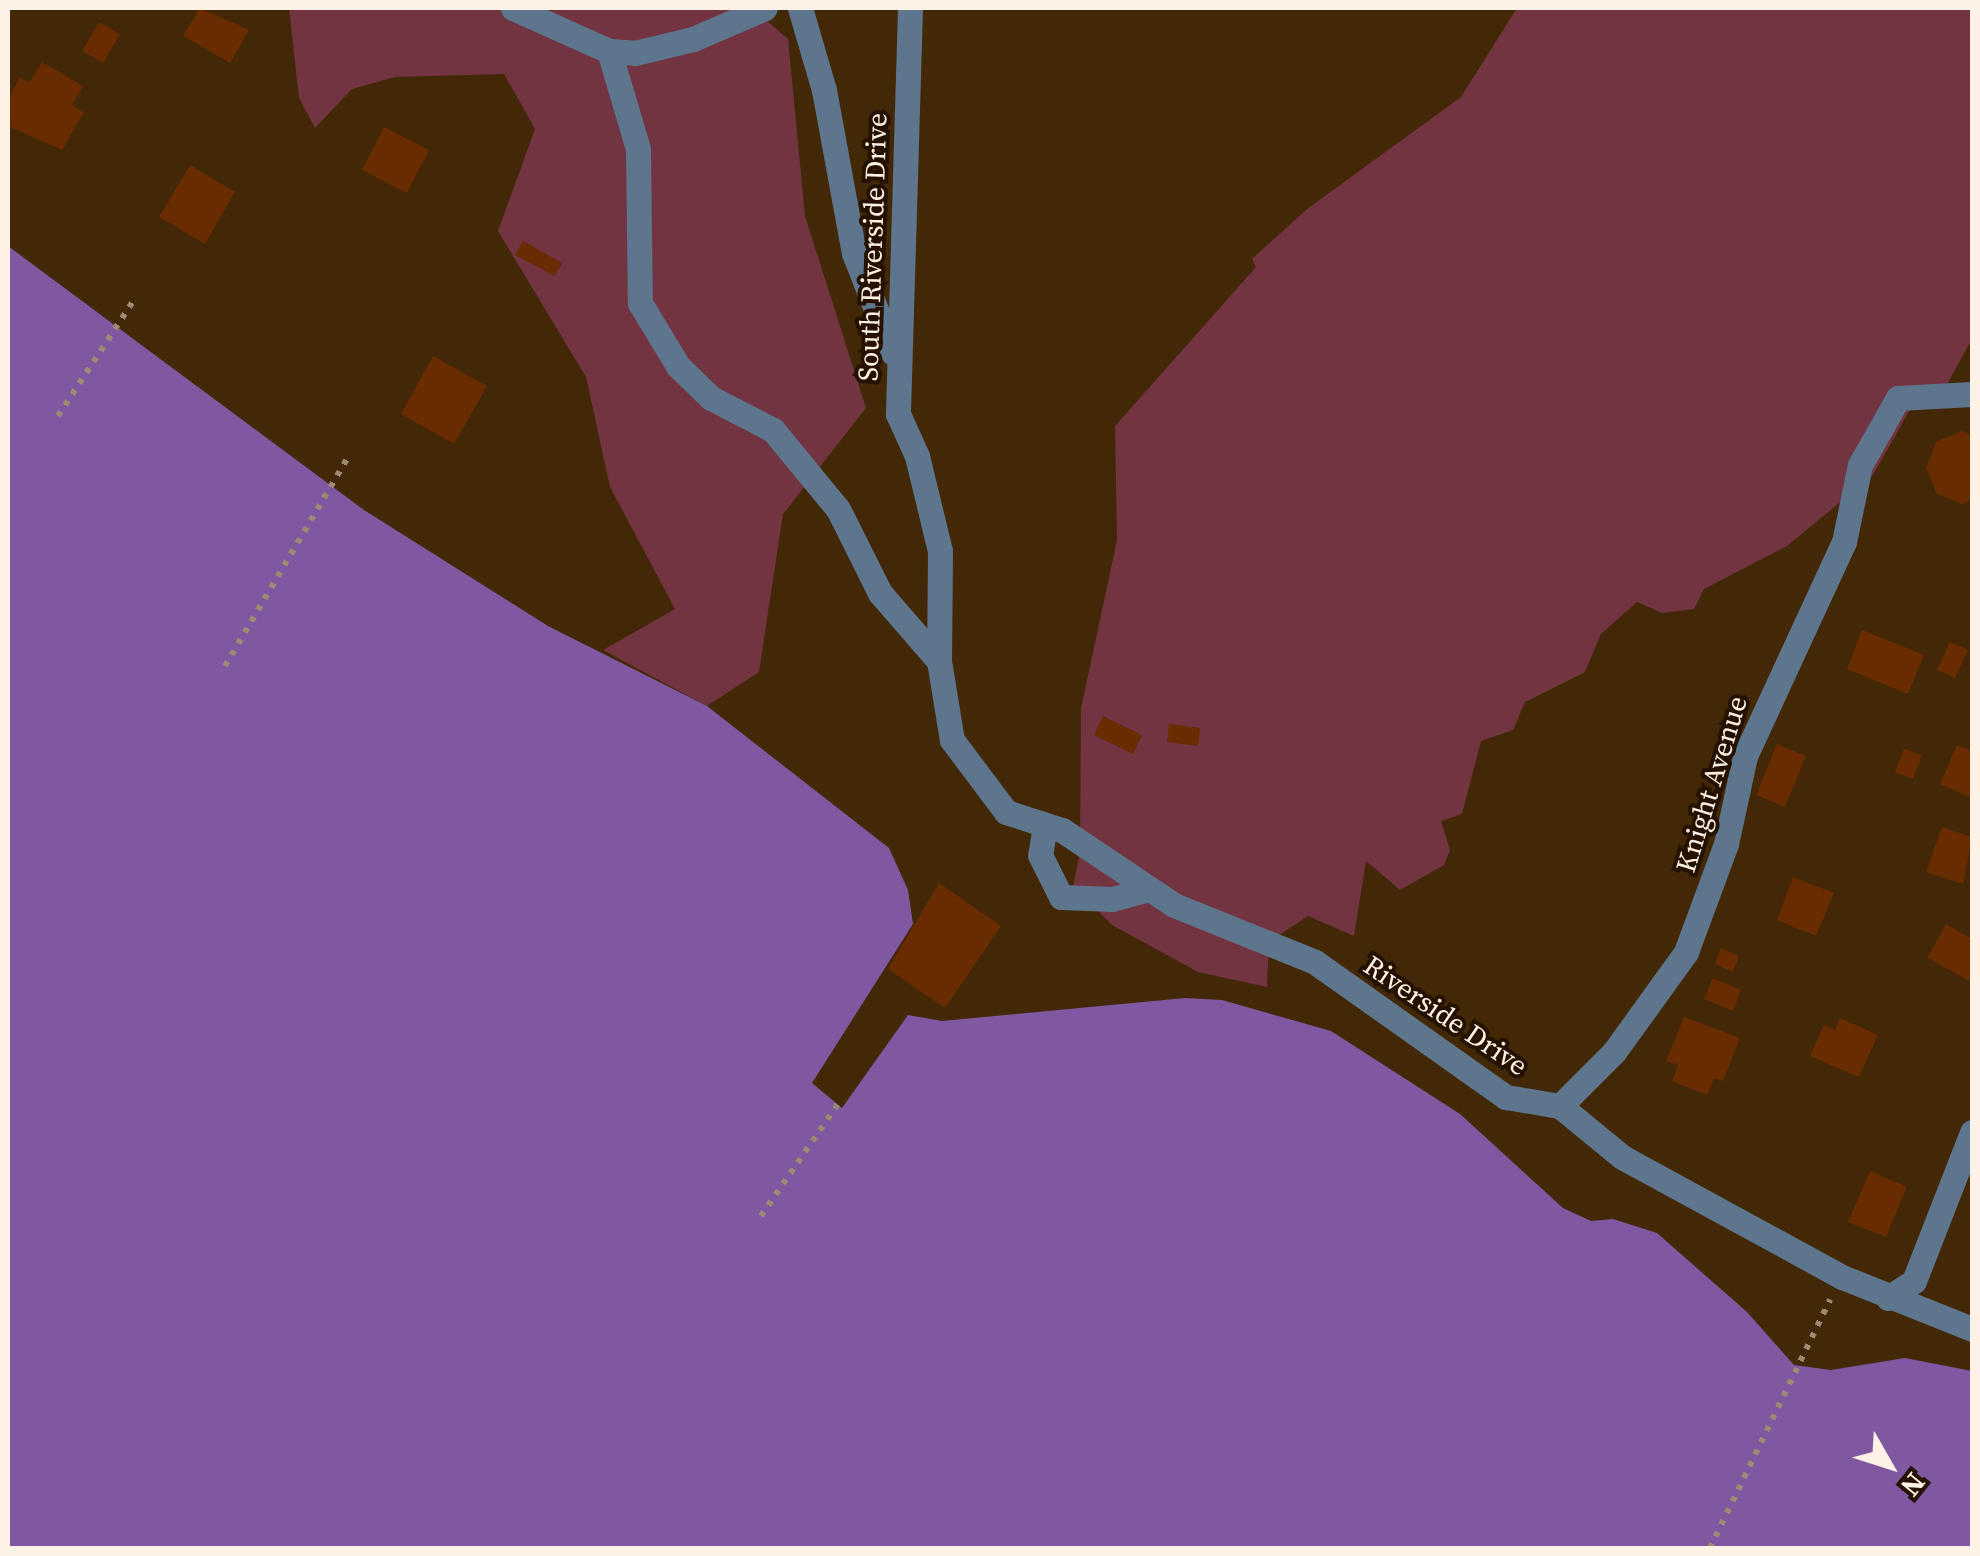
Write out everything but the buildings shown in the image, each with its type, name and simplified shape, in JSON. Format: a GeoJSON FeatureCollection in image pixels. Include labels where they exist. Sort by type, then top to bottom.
{"type":"FeatureCollection","features":[{"type":"Feature","properties":{"kind":"street"},"geometry":{"type":"LineString","coordinates":[[513,8],[609,51],[635,53],[693,39],[765,8]]}},
{"type":"Feature","properties":{"kind":"street"},"geometry":{"type":"LineString","coordinates":[[800,8],[824,90],[854,253],[897,362]]}},
{"type":"Feature","properties":{"kind":"street","name":"South Riverside Drive"},"geometry":{"type":"LineString","coordinates":[[910,8],[898,414],[917,456],[940,552],[939,661],[952,740],[1006,812],[1054,828]]}},
{"type":"Feature","properties":{"kind":"street"},"geometry":{"type":"LineString","coordinates":[[609,51],[638,150],[640,304],[678,366],[711,398],[773,430],[838,509],[880,593],[939,661]]}},
{"type":"Feature","properties":{"kind":"street","name":"Knight Avenue"},"geometry":{"type":"LineString","coordinates":[[1560,1106],[1614,1052],[1686,952],[1726,844],[1744,756],[1844,542],[1860,465],[1898,398],[1972,394]]}},
{"type":"Feature","properties":{"kind":"street"},"geometry":{"type":"LineString","coordinates":[[1054,828],[1040,855],[1061,896],[1112,899],[1148,888]]}},
{"type":"Feature","properties":{"kind":"street","name":"Riverside Drive"},"geometry":{"type":"LineString","coordinates":[[1054,828],[1148,888],[1315,962],[1506,1098],[1560,1106]]}},
{"type":"Feature","properties":{"kind":"street"},"geometry":{"type":"LineString","coordinates":[[1560,1106],[1622,1157],[1842,1277],[1972,1329]]}},
{"type":"Feature","properties":{"kind":"street"},"geometry":{"type":"LineString","coordinates":[[1888,1298],[1914,1280],[1972,1132]]}},
{"type":"Feature","properties":{"kind":"path"},"geometry":{"type":"LineString","coordinates":[[58,416],[134,300]]}},
{"type":"Feature","properties":{"kind":"path"},"geometry":{"type":"LineString","coordinates":[[225,666],[347,459]]}},
{"type":"Feature","properties":{"kind":"path"},"geometry":{"type":"LineString","coordinates":[[761,1216],[840,1101]]}},
{"type":"Feature","properties":{"kind":"path"},"geometry":{"type":"LineString","coordinates":[[1710,1548],[1842,1277]]}},
{"type":"Feature","properties":{"kind":"shaded area"},"geometry":{"type":"Polygon","coordinates":[[[289,8],[752,8],[788,39],[805,216],[866,408],[783,514],[759,672],[707,706],[603,650],[675,609],[610,487],[586,377],[498,231],[535,129],[504,74],[395,77],[352,89],[315,128],[299,98],[289,8]]]}},
{"type":"Feature","properties":{"kind":"shaded area"},"geometry":{"type":"Polygon","coordinates":[[[1517,8],[1972,8],[1972,339],[1944,390],[1921,398],[1908,413],[1873,475],[1787,546],[1704,589],[1694,609],[1662,613],[1637,602],[1601,634],[1585,672],[1525,702],[1513,730],[1481,741],[1462,814],[1441,821],[1450,850],[1444,865],[1400,890],[1366,861],[1354,936],[1308,916],[1269,942],[1267,987],[1198,972],[1112,925],[1073,886],[1080,853],[1081,708],[1117,540],[1115,426],[1256,267],[1252,259],[1307,209],[1461,97],[1517,8]]]}},
{"type":"Feature","properties":{"kind":"shaded area"},"geometry":{"type":"Polygon","coordinates":[[[8,246],[364,510],[548,626],[707,706],[889,848],[908,890],[913,924],[812,1083],[842,1108],[908,1015],[942,1021],[1185,998],[1222,1000],[1331,1031],[1460,1114],[1563,1208],[1591,1221],[1613,1219],[1657,1233],[1747,1312],[1794,1365],[1831,1370],[1905,1358],[1972,1371],[1972,1548],[8,1548],[8,246]]]}}]}
